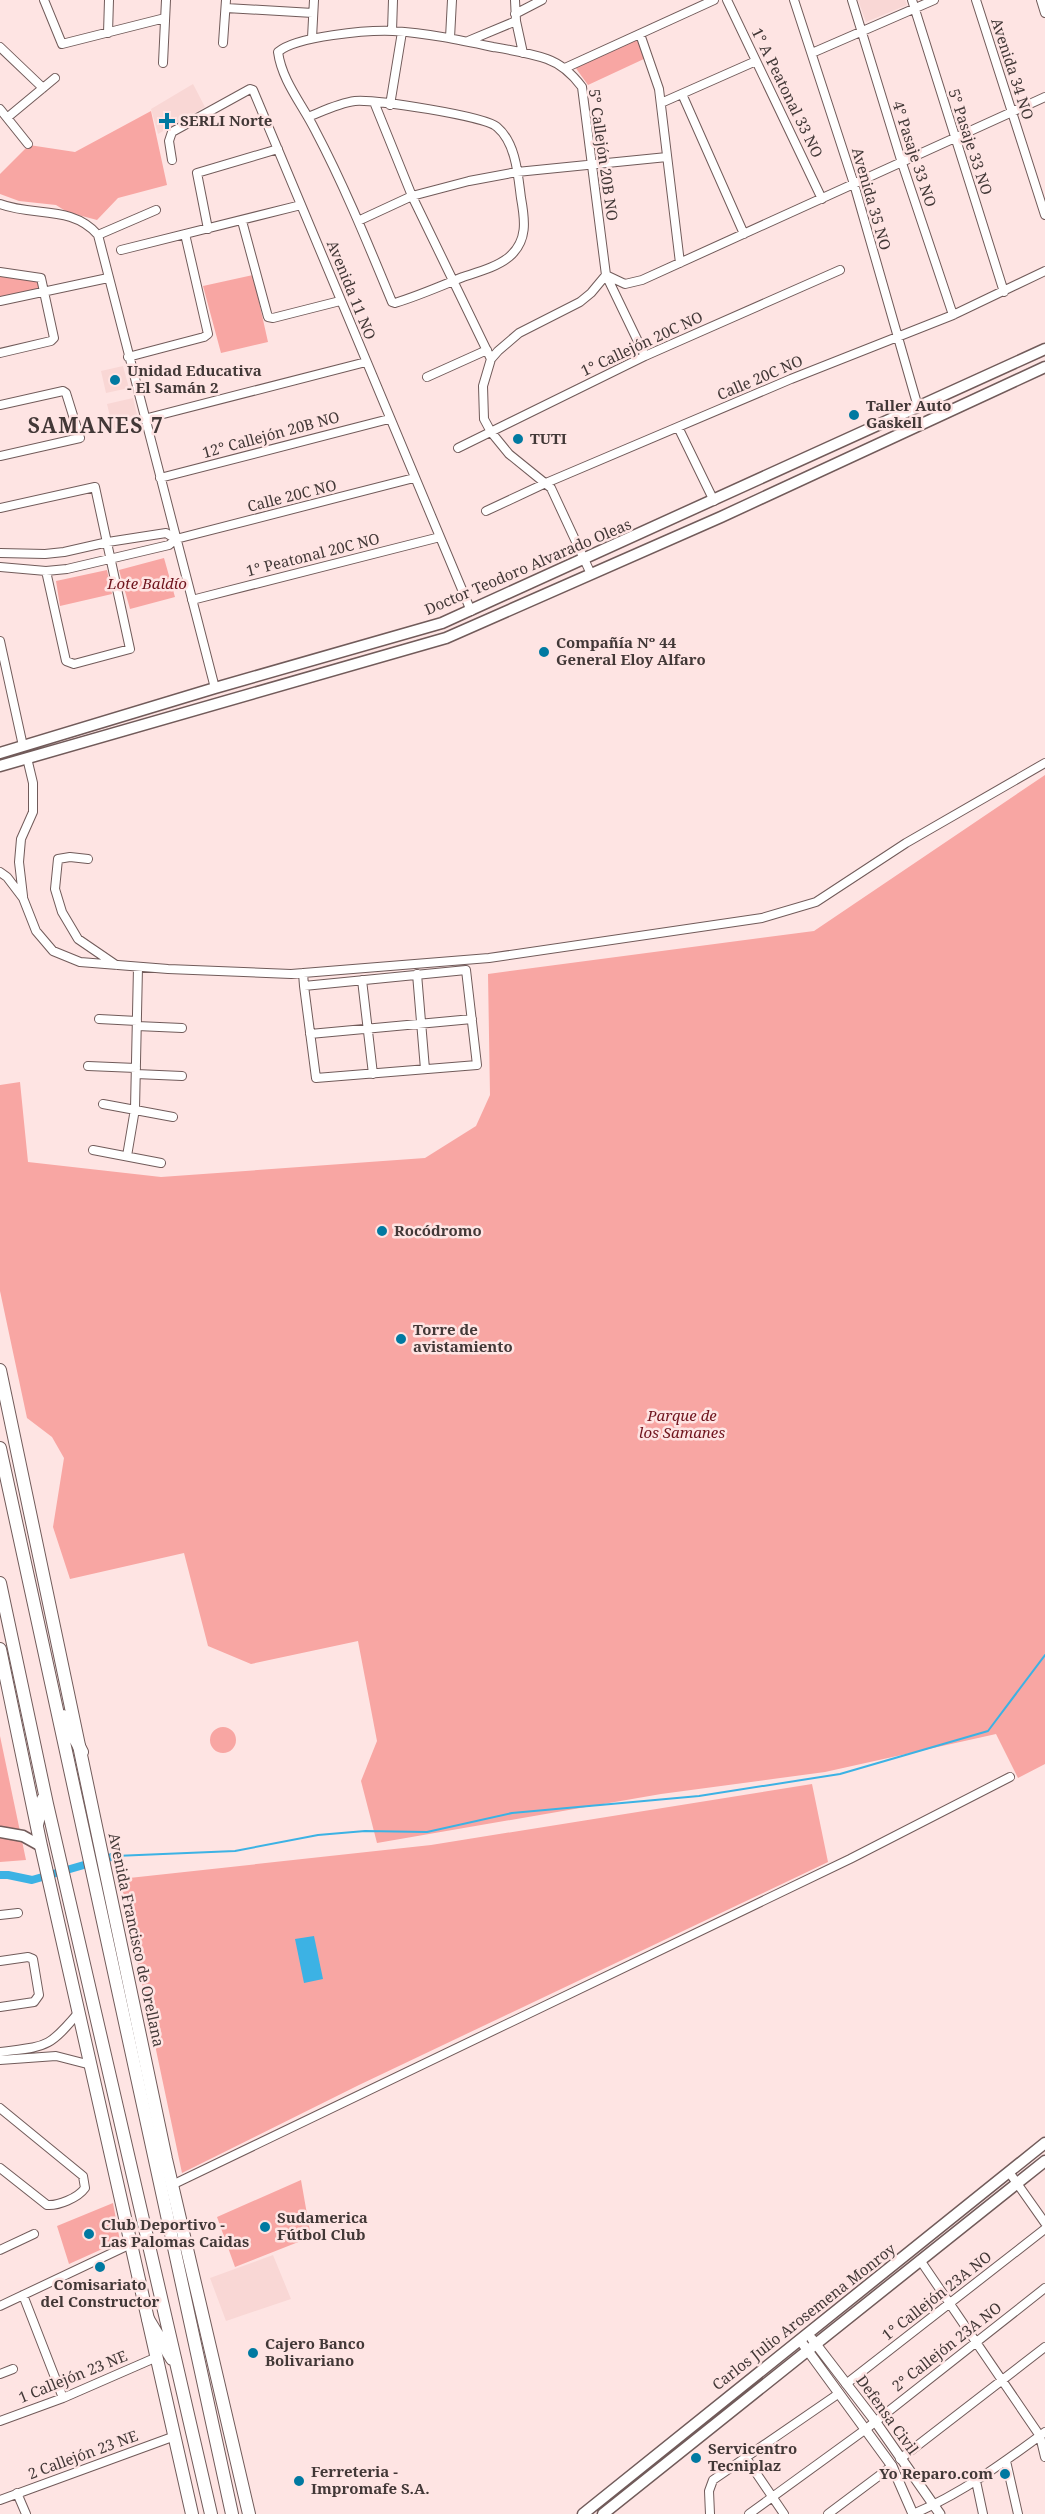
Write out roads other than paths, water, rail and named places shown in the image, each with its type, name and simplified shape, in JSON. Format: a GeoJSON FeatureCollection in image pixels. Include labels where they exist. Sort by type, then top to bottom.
{"type":"FeatureCollection","features":[{"type":"Feature","properties":{"kind":"main road","name":"Doctor Teodoro Alvarado Oleas"},"geometry":{"type":"LineString","coordinates":[[0,753],[442,623],[585,560],[1045,349]]}},
{"type":"Feature","properties":{"kind":"main road","name":"Doctor Teodoro Alvarado Oleas"},"geometry":{"type":"LineString","coordinates":[[0,766],[446,638],[1045,367]]}},
{"type":"Feature","properties":{"kind":"main road"},"geometry":{"type":"LineString","coordinates":[[525,587],[531,600]]}},
{"type":"Feature","properties":{"kind":"main road","name":"Avenida Francisco de Orellana"},"geometry":{"type":"LineString","coordinates":[[0,1370],[172,2186],[249,2514]]}},
{"type":"Feature","properties":{"kind":"main road","name":"Avenida Francisco de Orellana"},"geometry":{"type":"LineString","coordinates":[[0,1448],[232,2514]]}},
{"type":"Feature","properties":{"kind":"main road"},"geometry":{"type":"LineString","coordinates":[[0,1583],[59,1856],[211,2514]]}},
{"type":"Feature","properties":{"kind":"main road"},"geometry":{"type":"LineString","coordinates":[[0,1648],[42,1852],[192,2514]]}},
{"type":"Feature","properties":{"kind":"main road"},"geometry":{"type":"LineString","coordinates":[[55,1702],[82,1752]]}},
{"type":"Feature","properties":{"kind":"main road"},"geometry":{"type":"LineString","coordinates":[[37,1825],[44,1789]]}},
{"type":"Feature","properties":{"kind":"main road"},"geometry":{"type":"LineString","coordinates":[[0,1832],[23,1836],[42,1852]]}},
{"type":"Feature","properties":{"kind":"main road","name":"Carlos Julio Arosemena Monroy"},"geometry":{"type":"LineString","coordinates":[[583,2514],[1045,2143]]}},
{"type":"Feature","properties":{"kind":"main road","name":"Carlos Julio Arosemena Monroy"},"geometry":{"type":"LineString","coordinates":[[603,2514],[1045,2161]]}},
{"type":"Feature","properties":{"kind":"main road"},"geometry":{"type":"LineString","coordinates":[[148,2319],[179,2373]]}},
{"type":"Feature","properties":{"kind":"street"},"geometry":{"type":"LineString","coordinates":[[44,0],[62,44],[165,18]]}},
{"type":"Feature","properties":{"kind":"street"},"geometry":{"type":"LineString","coordinates":[[108,33],[109,0]]}},
{"type":"Feature","properties":{"kind":"street"},"geometry":{"type":"LineString","coordinates":[[163,63],[166,0]]}},
{"type":"Feature","properties":{"kind":"street"},"geometry":{"type":"LineString","coordinates":[[312,38],[314,0]]}},
{"type":"Feature","properties":{"kind":"street"},"geometry":{"type":"LineString","coordinates":[[392,31],[393,0]]}},
{"type":"Feature","properties":{"kind":"street"},"geometry":{"type":"LineString","coordinates":[[450,38],[452,0]]}},
{"type":"Feature","properties":{"kind":"street"},"geometry":{"type":"LineString","coordinates":[[515,0],[523,53]]}},
{"type":"Feature","properties":{"kind":"street"},"geometry":{"type":"LineString","coordinates":[[467,42],[516,17],[542,0]]}},
{"type":"Feature","properties":{"kind":"street"},"geometry":{"type":"LineString","coordinates":[[308,117],[356,101],[374,102],[469,115],[488,120],[508,140],[517,172],[525,218],[522,240],[509,257],[490,267],[395,303],[392,302],[358,221],[308,117],[288,82],[279,62],[278,51],[285,45],[312,38],[392,31],[450,38],[523,53],[548,59],[565,68],[714,0]]}},
{"type":"Feature","properties":{"kind":"street","name":"1° A Peatonal 33 NO"},"geometry":{"type":"LineString","coordinates":[[727,0],[822,199]]}},
{"type":"Feature","properties":{"kind":"street","name":"Avenida 35 NO"},"geometry":{"type":"LineString","coordinates":[[794,0],[854,184],[918,407]]}},
{"type":"Feature","properties":{"kind":"street","name":"4° Pasaje 33 NO"},"geometry":{"type":"LineString","coordinates":[[852,0],[902,163],[953,315]]}},
{"type":"Feature","properties":{"kind":"street"},"geometry":{"type":"LineString","coordinates":[[812,53],[862,31],[913,4],[934,0]]}},
{"type":"Feature","properties":{"kind":"street","name":"Avenida 34 NO"},"geometry":{"type":"LineString","coordinates":[[976,0],[1045,215]]}},
{"type":"Feature","properties":{"kind":"street"},"geometry":{"type":"LineString","coordinates":[[1041,0],[1045,13]]}},
{"type":"Feature","properties":{"kind":"street"},"geometry":{"type":"LineString","coordinates":[[223,43],[226,4],[313,13]]}},
{"type":"Feature","properties":{"kind":"street","name":"5° Pasaje 33 NO"},"geometry":{"type":"LineString","coordinates":[[913,4],[1004,292]]}},
{"type":"Feature","properties":{"kind":"street"},"geometry":{"type":"LineString","coordinates":[[390,105],[402,33]]}},
{"type":"Feature","properties":{"kind":"street"},"geometry":{"type":"LineString","coordinates":[[640,34],[651,60],[661,104],[680,263]]}},
{"type":"Feature","properties":{"kind":"street"},"geometry":{"type":"LineString","coordinates":[[0,47],[43,88]]}},
{"type":"Feature","properties":{"kind":"street"},"geometry":{"type":"LineString","coordinates":[[661,104],[756,61]]}},
{"type":"Feature","properties":{"kind":"street","name":"5° Callejón 20B NO"},"geometry":{"type":"LineString","coordinates":[[565,68],[582,87],[606,275],[645,356]]}},
{"type":"Feature","properties":{"kind":"street"},"geometry":{"type":"LineString","coordinates":[[8,117],[55,78]]}},
{"type":"Feature","properties":{"kind":"street","name":"Avenida 11 NO"},"geometry":{"type":"LineString","coordinates":[[172,160],[169,141],[172,132],[250,89],[253,90],[471,611]]}},
{"type":"Feature","properties":{"kind":"street"},"geometry":{"type":"LineString","coordinates":[[682,94],[744,234]]}},
{"type":"Feature","properties":{"kind":"street"},"geometry":{"type":"LineString","coordinates":[[591,574],[554,494],[546,483],[509,454],[490,432],[484,419],[482,406],[485,376],[491,359],[519,333],[580,302],[606,275],[625,284],[642,280],[1045,97]]}},
{"type":"Feature","properties":{"kind":"street"},"geometry":{"type":"LineString","coordinates":[[374,102],[412,196],[491,359]]}},
{"type":"Feature","properties":{"kind":"street"},"geometry":{"type":"LineString","coordinates":[[0,109],[28,144]]}},
{"type":"Feature","properties":{"kind":"street"},"geometry":{"type":"LineString","coordinates":[[208,229],[196,173],[278,149]]}},
{"type":"Feature","properties":{"kind":"street"},"geometry":{"type":"LineString","coordinates":[[358,221],[412,196],[469,181],[517,172],[667,157]]}},
{"type":"Feature","properties":{"kind":"street"},"geometry":{"type":"LineString","coordinates":[[0,204],[73,217],[89,224],[98,235],[215,688]]}},
{"type":"Feature","properties":{"kind":"street"},"geometry":{"type":"LineString","coordinates":[[121,250],[301,205]]}},
{"type":"Feature","properties":{"kind":"street"},"geometry":{"type":"LineString","coordinates":[[98,235],[156,210]]}},
{"type":"Feature","properties":{"kind":"street"},"geometry":{"type":"LineString","coordinates":[[242,221],[268,317],[273,318],[340,301]]}},
{"type":"Feature","properties":{"kind":"street"},"geometry":{"type":"LineString","coordinates":[[128,357],[208,334],[185,234]]}},
{"type":"Feature","properties":{"kind":"street","name":"1° Callejón 20C NO"},"geometry":{"type":"LineString","coordinates":[[458,448],[645,356],[840,270]]}},
{"type":"Feature","properties":{"kind":"street"},"geometry":{"type":"LineString","coordinates":[[0,272],[39,277],[53,339],[0,353]]}},
{"type":"Feature","properties":{"kind":"street","name":"Calle 20C NO"},"geometry":{"type":"LineString","coordinates":[[486,511],[546,483],[791,379],[897,339],[1045,272]]}},
{"type":"Feature","properties":{"kind":"street"},"geometry":{"type":"LineString","coordinates":[[0,301],[108,278]]}},
{"type":"Feature","properties":{"kind":"street"},"geometry":{"type":"LineString","coordinates":[[427,377],[487,350]]}},
{"type":"Feature","properties":{"kind":"street"},"geometry":{"type":"LineString","coordinates":[[144,419],[366,362]]}},
{"type":"Feature","properties":{"kind":"street"},"geometry":{"type":"LineString","coordinates":[[0,405],[63,391],[66,393],[80,438],[0,456]]}},
{"type":"Feature","properties":{"kind":"street","name":"12° Callejón 20B NO"},"geometry":{"type":"LineString","coordinates":[[160,478],[389,419]]}},
{"type":"Feature","properties":{"kind":"street"},"geometry":{"type":"LineString","coordinates":[[678,427],[714,501]]}},
{"type":"Feature","properties":{"kind":"street","name":"Calle 20C NO"},"geometry":{"type":"LineString","coordinates":[[0,567],[46,571],[67,569],[169,545],[176,539],[414,478]]}},
{"type":"Feature","properties":{"kind":"street"},"geometry":{"type":"LineString","coordinates":[[0,508],[95,487],[130,649],[74,664],[66,661],[46,571]]}},
{"type":"Feature","properties":{"kind":"street"},"geometry":{"type":"LineString","coordinates":[[0,553],[54,554],[166,532],[176,539]]}},
{"type":"Feature","properties":{"kind":"street","name":"1° Peatonal 20C NO"},"geometry":{"type":"LineString","coordinates":[[192,600],[440,537]]}},
{"type":"Feature","properties":{"kind":"street"},"geometry":{"type":"LineString","coordinates":[[0,641],[23,746]]}},
{"type":"Feature","properties":{"kind":"street"},"geometry":{"type":"LineString","coordinates":[[27,758],[33,783],[33,812],[21,839],[19,862],[23,898],[36,931],[53,951],[80,962],[138,967],[303,973],[489,958],[762,918],[816,902],[906,843],[1045,763]]}},
{"type":"Feature","properties":{"kind":"street"},"geometry":{"type":"LineString","coordinates":[[88,859],[70,857],[58,860],[55,889],[62,912],[78,939],[117,965]]}},
{"type":"Feature","properties":{"kind":"street"},"geometry":{"type":"LineString","coordinates":[[0,872],[7,877],[23,898]]}},
{"type":"Feature","properties":{"kind":"street"},"geometry":{"type":"LineString","coordinates":[[127,1156],[135,1109],[138,967]]}},
{"type":"Feature","properties":{"kind":"street"},"geometry":{"type":"LineString","coordinates":[[303,973],[304,986],[316,1078],[477,1065],[466,970],[304,986]]}},
{"type":"Feature","properties":{"kind":"street"},"geometry":{"type":"LineString","coordinates":[[417,974],[425,1070]]}},
{"type":"Feature","properties":{"kind":"street"},"geometry":{"type":"LineString","coordinates":[[362,980],[373,1074]]}},
{"type":"Feature","properties":{"kind":"street"},"geometry":{"type":"LineString","coordinates":[[99,1019],[182,1028]]}},
{"type":"Feature","properties":{"kind":"street"},"geometry":{"type":"LineString","coordinates":[[310,1034],[472,1019]]}},
{"type":"Feature","properties":{"kind":"street"},"geometry":{"type":"LineString","coordinates":[[88,1066],[182,1077]]}},
{"type":"Feature","properties":{"kind":"street"},"geometry":{"type":"LineString","coordinates":[[103,1104],[173,1117]]}},
{"type":"Feature","properties":{"kind":"street"},"geometry":{"type":"LineString","coordinates":[[93,1150],[161,1163]]}},
{"type":"Feature","properties":{"kind":"street"},"geometry":{"type":"LineString","coordinates":[[172,2186],[850,1859],[1010,1777]]}},
{"type":"Feature","properties":{"kind":"street"},"geometry":{"type":"LineString","coordinates":[[0,1915],[18,1913]]}},
{"type":"Feature","properties":{"kind":"street"},"geometry":{"type":"LineString","coordinates":[[0,1961],[28,1957],[33,1959],[39,1995],[38,2000],[34,2002],[0,2007]]}},
{"type":"Feature","properties":{"kind":"street"},"geometry":{"type":"LineString","coordinates":[[0,2052],[45,2045],[57,2038],[79,2012]]}},
{"type":"Feature","properties":{"kind":"street"},"geometry":{"type":"LineString","coordinates":[[0,2060],[60,2056],[91,2065]]}},
{"type":"Feature","properties":{"kind":"street"},"geometry":{"type":"LineString","coordinates":[[0,2108],[83,2176],[85,2188],[76,2197],[52,2206],[46,2205],[0,2168]]}},
{"type":"Feature","properties":{"kind":"street"},"geometry":{"type":"LineString","coordinates":[[1009,2172],[1045,2223]]}},
{"type":"Feature","properties":{"kind":"street","name":"1° Callejón 23A NO"},"geometry":{"type":"LineString","coordinates":[[846,2384],[1045,2229]]}},
{"type":"Feature","properties":{"kind":"street"},"geometry":{"type":"LineString","coordinates":[[0,2250],[34,2234]]}},
{"type":"Feature","properties":{"kind":"street"},"geometry":{"type":"LineString","coordinates":[[0,2306],[131,2244]]}},
{"type":"Feature","properties":{"kind":"street"},"geometry":{"type":"LineString","coordinates":[[920,2260],[1002,2380],[1043,2434],[1045,2457]]}},
{"type":"Feature","properties":{"kind":"street","name":"2° Callejón 23A NO"},"geometry":{"type":"LineString","coordinates":[[749,2514],[866,2429],[1045,2288]]}},
{"type":"Feature","properties":{"kind":"street"},"geometry":{"type":"LineString","coordinates":[[22,2295],[63,2398]]}},
{"type":"Feature","properties":{"kind":"street","name":"Defensa Civil"},"geometry":{"type":"LineString","coordinates":[[804,2337],[875,2421],[940,2514]]}},
{"type":"Feature","properties":{"kind":"street","name":"Defensa Civil"},"geometry":{"type":"LineString","coordinates":[[812,2347],[838,2394],[892,2466],[913,2514]]}},
{"type":"Feature","properties":{"kind":"street"},"geometry":{"type":"LineString","coordinates":[[900,2459],[1045,2347]]}},
{"type":"Feature","properties":{"kind":"street","name":"1 Callejón 23 NE"},"geometry":{"type":"LineString","coordinates":[[0,2421],[63,2398],[157,2357]]}},
{"type":"Feature","properties":{"kind":"street"},"geometry":{"type":"LineString","coordinates":[[0,2374],[13,2369]]}},
{"type":"Feature","properties":{"kind":"street"},"geometry":{"type":"LineString","coordinates":[[710,2514],[710,2491],[713,2480],[838,2394]]}},
{"type":"Feature","properties":{"kind":"street"},"geometry":{"type":"LineString","coordinates":[[913,2514],[935,2505],[976,2481],[1043,2434]]}},
{"type":"Feature","properties":{"kind":"street","name":"2 Callejón 23 NE"},"geometry":{"type":"LineString","coordinates":[[0,2500],[175,2436]]}},
{"type":"Feature","properties":{"kind":"street"},"geometry":{"type":"LineString","coordinates":[[746,2458],[784,2514]]}},
{"type":"Feature","properties":{"kind":"street"},"geometry":{"type":"LineString","coordinates":[[1006,2461],[1018,2514]]}},
{"type":"Feature","properties":{"kind":"street"},"geometry":{"type":"LineString","coordinates":[[828,2514],[892,2466]]}},
{"type":"Feature","properties":{"kind":"street"},"geometry":{"type":"LineString","coordinates":[[976,2481],[983,2514]]}},
{"type":"Feature","properties":{"kind":"street"},"geometry":{"type":"LineString","coordinates":[[18,2493],[26,2514]]}},
{"type":"Feature","properties":{"kind":"water"},"geometry":{"type":"Polygon","coordinates":[[[314,1936],[323,1979],[304,1983],[295,1939],[314,1936]]]}},
{"type":"Feature","properties":{"kind":"waterway"},"geometry":{"type":"LineString","coordinates":[[115,1856],[235,1851],[318,1835],[365,1831],[427,1832],[512,1813],[699,1796],[840,1774],[988,1731],[1045,1655]]}},
{"type":"Feature","properties":{"kind":"waterway"},"geometry":{"type":"LineString","coordinates":[[0,1875],[32,1880],[115,1856]]}},
{"type":"Feature","properties":{"kind":"place","name":"SERLI Norte"},"geometry":{"type":"Point","coordinates":[167,121]}},
{"type":"Feature","properties":{"kind":"place","name":"Unidad Educativa - El Samán 2"},"geometry":{"type":"Point","coordinates":[115,380]}},
{"type":"Feature","properties":{"kind":"place","name":"Taller Auto Gaskell"},"geometry":{"type":"Point","coordinates":[854,415]}},
{"type":"Feature","properties":{"kind":"place","name":"TUTI"},"geometry":{"type":"Point","coordinates":[518,439]}},
{"type":"Feature","properties":{"kind":"place","name":"Compañía Nº 44 General Eloy Alfaro"},"geometry":{"type":"Point","coordinates":[544,652]}},
{"type":"Feature","properties":{"kind":"place","name":"Rocódromo"},"geometry":{"type":"Point","coordinates":[382,1231]}},
{"type":"Feature","properties":{"kind":"place","name":"Torre de avistamiento"},"geometry":{"type":"Point","coordinates":[401,1339]}},
{"type":"Feature","properties":{"kind":"place","name":"Sudamerica Fútbol Club"},"geometry":{"type":"Point","coordinates":[265,2227]}},
{"type":"Feature","properties":{"kind":"place","name":"Club Deportivo - Las Palomas Caidas"},"geometry":{"type":"Point","coordinates":[89,2234]}},
{"type":"Feature","properties":{"kind":"place","name":"Comisariato del Constructor"},"geometry":{"type":"Point","coordinates":[100,2267]}},
{"type":"Feature","properties":{"kind":"place","name":"Cajero Banco Bolivariano"},"geometry":{"type":"Point","coordinates":[253,2353]}},
{"type":"Feature","properties":{"kind":"place","name":"Servicentro Tecniplaz"},"geometry":{"type":"Point","coordinates":[696,2458]}},
{"type":"Feature","properties":{"kind":"place","name":"Yo Reparo.com"},"geometry":{"type":"Point","coordinates":[1005,2474]}},
{"type":"Feature","properties":{"kind":"place","name":"Ferreteria - Impromafe S.A."},"geometry":{"type":"Point","coordinates":[299,2481]}},
{"type":"Feature","properties":{"kind":"district","name":"SAMANES 7"},"geometry":{"type":"Point","coordinates":[96,426]}},
{"type":"Feature","properties":{"kind":"park label","name":"Lote Baldío"},"geometry":{"type":"Point","coordinates":[147,584]}},
{"type":"Feature","properties":{"kind":"park label","name":"Parque de los Samanes"},"geometry":{"type":"Point","coordinates":[682,1424]}}]}
